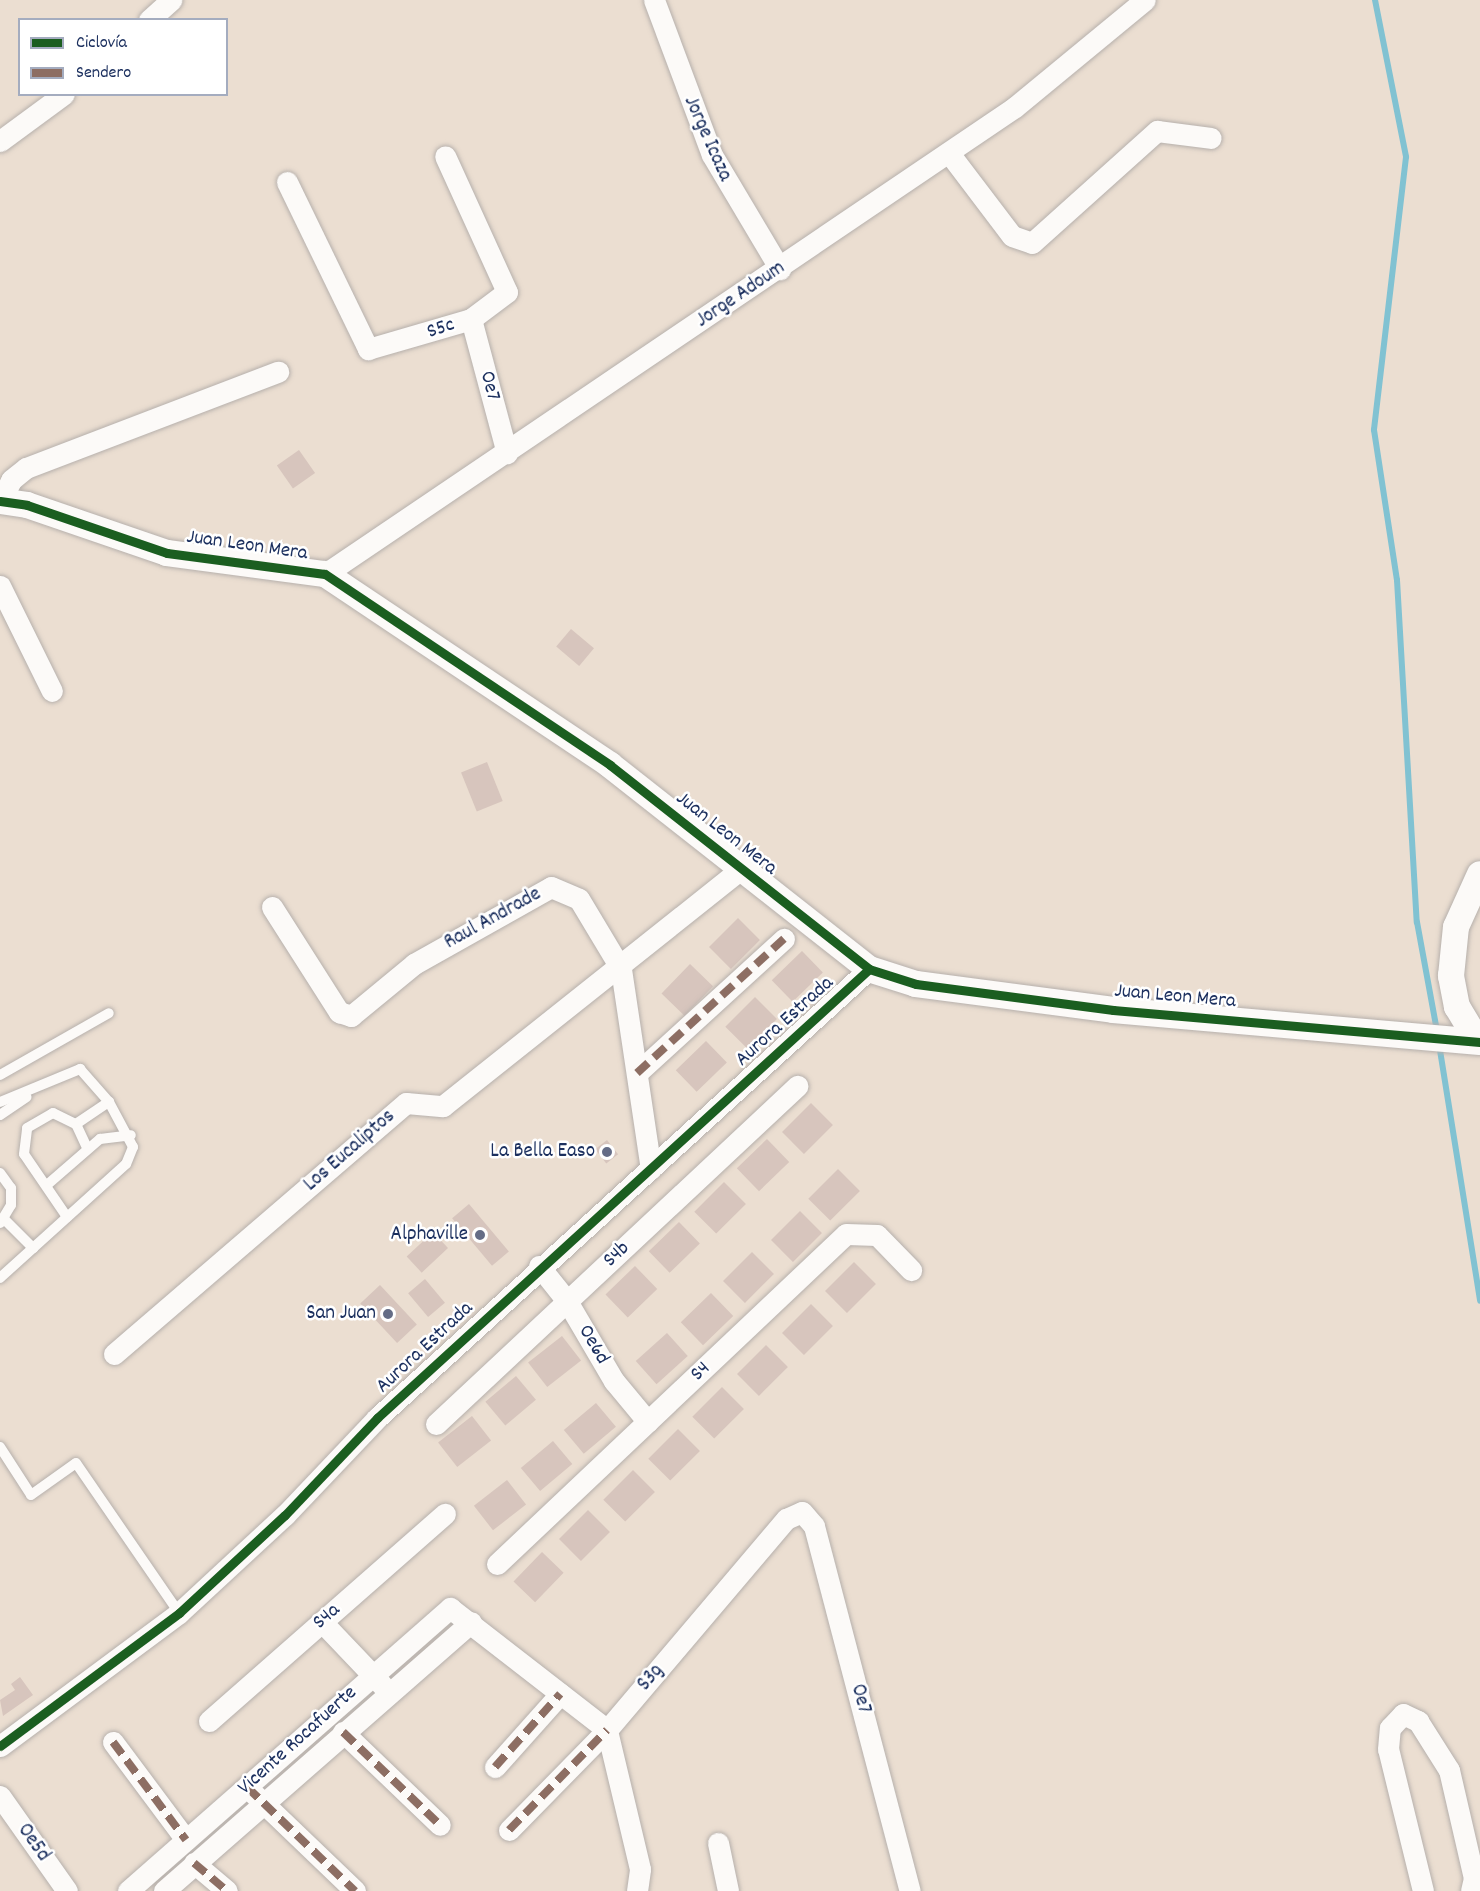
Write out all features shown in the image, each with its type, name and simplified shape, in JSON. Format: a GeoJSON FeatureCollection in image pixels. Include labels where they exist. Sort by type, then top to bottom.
{"type":"FeatureCollection","features":[{"type":"Feature","properties":{"kind":"street"},"geometry":{"type":"LineString","coordinates":[[151,18],[171,0]]}},
{"type":"Feature","properties":{"kind":"street","name":"Jorge Icaza"},"geometry":{"type":"LineString","coordinates":[[654,0],[712,155],[780,268]]}},
{"type":"Feature","properties":{"kind":"street","name":"Jorge Adoum"},"geometry":{"type":"LineString","coordinates":[[325,574],[949,153],[1055,78],[1145,0]]}},
{"type":"Feature","properties":{"kind":"street"},"geometry":{"type":"LineString","coordinates":[[0,141],[61,96]]}},
{"type":"Feature","properties":{"kind":"street"},"geometry":{"type":"LineString","coordinates":[[949,153],[1012,236],[1032,243],[1157,131],[1211,138]]}},
{"type":"Feature","properties":{"kind":"street","name":"S5c"},"geometry":{"type":"LineString","coordinates":[[287,182],[368,349],[471,319],[507,292],[445,156]]}},
{"type":"Feature","properties":{"kind":"street","name":"Oe7"},"geometry":{"type":"LineString","coordinates":[[471,319],[507,453]]}},
{"type":"Feature","properties":{"kind":"street"},"geometry":{"type":"LineString","coordinates":[[1,500],[11,480],[26,468],[278,372]]}},
{"type":"Feature","properties":{"kind":"street","name":"Juan Leon Mera"},"geometry":{"type":"LineString","coordinates":[[1,500],[167,553],[325,574],[610,765],[869,969],[916,984],[1113,1010],[1478,1041]]}},
{"type":"Feature","properties":{"kind":"street"},"geometry":{"type":"LineString","coordinates":[[0,586],[52,691]]}},
{"type":"Feature","properties":{"kind":"street","name":"Los Eucaliptos"},"geometry":{"type":"LineString","coordinates":[[114,1354],[406,1103],[443,1106],[621,969],[741,869]]}},
{"type":"Feature","properties":{"kind":"street"},"geometry":{"type":"LineString","coordinates":[[1478,1041],[1457,1007],[1451,976],[1456,927],[1480,874]]}},
{"type":"Feature","properties":{"kind":"street","name":"Raul Andrade"},"geometry":{"type":"LineString","coordinates":[[272,907],[339,1012],[351,1016],[414,964],[551,887],[579,899],[621,969],[651,1169]]}},
{"type":"Feature","properties":{"kind":"street"},"geometry":{"type":"LineString","coordinates":[[638,1073],[784,939]]}},
{"type":"Feature","properties":{"kind":"street","name":"Aurora Estrada"},"geometry":{"type":"LineString","coordinates":[[0,1746],[179,1613],[539,1266],[651,1169],[869,969]]}},
{"type":"Feature","properties":{"kind":"street","name":"S4b"},"geometry":{"type":"LineString","coordinates":[[436,1424],[797,1086]]}},
{"type":"Feature","properties":{"kind":"street","name":"S4"},"geometry":{"type":"LineString","coordinates":[[498,1564],[846,1234],[877,1235],[911,1270]]}},
{"type":"Feature","properties":{"kind":"street","name":"Oe6d"},"geometry":{"type":"LineString","coordinates":[[539,1266],[567,1301],[614,1381],[648,1422]]}},
{"type":"Feature","properties":{"kind":"street","name":"Oe7"},"geometry":{"type":"LineString","coordinates":[[802,1512],[814,1526],[910,1891]]}},
{"type":"Feature","properties":{"kind":"street","name":"S3g"},"geometry":{"type":"LineString","coordinates":[[508,1830],[607,1730],[786,1519],[802,1512]]}},
{"type":"Feature","properties":{"kind":"street","name":"S4a"},"geometry":{"type":"LineString","coordinates":[[209,1721],[445,1514]]}},
{"type":"Feature","properties":{"kind":"street","name":"Vicente Rocafuerte"},"geometry":{"type":"LineString","coordinates":[[128,1891],[447,1609],[471,1622],[607,1730]]}},
{"type":"Feature","properties":{"kind":"street"},"geometry":{"type":"LineString","coordinates":[[322,1622],[389,1691]]}},
{"type":"Feature","properties":{"kind":"street","name":"Vicente Rocafuerte"},"geometry":{"type":"LineString","coordinates":[[164,1891],[389,1691],[471,1622]]}},
{"type":"Feature","properties":{"kind":"street"},"geometry":{"type":"LineString","coordinates":[[495,1767],[560,1694]]}},
{"type":"Feature","properties":{"kind":"street"},"geometry":{"type":"LineString","coordinates":[[1423,1891],[1388,1749],[1390,1728],[1403,1714],[1418,1721],[1449,1770],[1474,1878],[1471,1891]]}},
{"type":"Feature","properties":{"kind":"street"},"geometry":{"type":"LineString","coordinates":[[607,1730],[638,1888]]}},
{"type":"Feature","properties":{"kind":"street"},"geometry":{"type":"LineString","coordinates":[[343,1732],[440,1825]]}},
{"type":"Feature","properties":{"kind":"street"},"geometry":{"type":"LineString","coordinates":[[113,1742],[186,1840]]}},
{"type":"Feature","properties":{"kind":"street"},"geometry":{"type":"LineString","coordinates":[[247,1787],[355,1891]]}},
{"type":"Feature","properties":{"kind":"street","name":"Oe5d"},"geometry":{"type":"LineString","coordinates":[[0,1796],[67,1891]]}},
{"type":"Feature","properties":{"kind":"street"},"geometry":{"type":"LineString","coordinates":[[718,1843],[728,1891]]}},
{"type":"Feature","properties":{"kind":"street"},"geometry":{"type":"LineString","coordinates":[[194,1863],[227,1891]]}},
{"type":"Feature","properties":{"kind":"lane"},"geometry":{"type":"LineString","coordinates":[[0,1075],[109,1013]]}},
{"type":"Feature","properties":{"kind":"lane"},"geometry":{"type":"LineString","coordinates":[[0,1102],[41,1088],[80,1069],[109,1102],[131,1135],[133,1147],[126,1164],[0,1278]]}},
{"type":"Feature","properties":{"kind":"lane"},"geometry":{"type":"LineString","coordinates":[[0,1115],[41,1088]]}},
{"type":"Feature","properties":{"kind":"lane"},"geometry":{"type":"LineString","coordinates":[[76,1124],[109,1102]]}},
{"type":"Feature","properties":{"kind":"lane"},"geometry":{"type":"LineString","coordinates":[[67,1217],[48,1184],[24,1154],[27,1128],[53,1113],[76,1124],[87,1148]]}},
{"type":"Feature","properties":{"kind":"lane"},"geometry":{"type":"LineString","coordinates":[[48,1184],[100,1139],[131,1135]]}},
{"type":"Feature","properties":{"kind":"lane"},"geometry":{"type":"LineString","coordinates":[[0,1173],[11,1188],[2,1221],[33,1248]]}},
{"type":"Feature","properties":{"kind":"lane"},"geometry":{"type":"LineString","coordinates":[[0,1447],[31,1495],[76,1463],[179,1613]]}},
{"type":"Feature","properties":{"kind":"building"},"geometry":{"type":"Polygon","coordinates":[[[299,450],[315,473],[293,488],[277,465],[299,450]]]}},
{"type":"Feature","properties":{"kind":"building"},"geometry":{"type":"Polygon","coordinates":[[[571,629],[594,648],[579,666],[556,647],[571,629]]]}},
{"type":"Feature","properties":{"kind":"building"},"geometry":{"type":"Polygon","coordinates":[[[487,762],[503,801],[477,811],[461,772],[487,762]]]}},
{"type":"Feature","properties":{"kind":"building"},"geometry":{"type":"Polygon","coordinates":[[[738,918],[760,940],[731,969],[709,947],[738,918]]]}},
{"type":"Feature","properties":{"kind":"building"},"geometry":{"type":"Polygon","coordinates":[[[802,951],[823,973],[793,1002],[772,980],[802,951]]]}},
{"type":"Feature","properties":{"kind":"building"},"geometry":{"type":"Polygon","coordinates":[[[690,964],[713,986],[685,1016],[662,993],[690,964]]]}},
{"type":"Feature","properties":{"kind":"building"},"geometry":{"type":"Polygon","coordinates":[[[755,997],[777,1019],[747,1049],[725,1027],[755,997]]]}},
{"type":"Feature","properties":{"kind":"building"},"geometry":{"type":"Polygon","coordinates":[[[706,1041],[727,1063],[697,1092],[676,1070],[706,1041]]]}},
{"type":"Feature","properties":{"kind":"building"},"geometry":{"type":"Polygon","coordinates":[[[811,1103],[833,1125],[804,1154],[782,1132],[811,1103]]]}},
{"type":"Feature","properties":{"kind":"building"},"geometry":{"type":"Polygon","coordinates":[[[767,1139],[789,1162],[759,1191],[737,1168],[767,1139]]]}},
{"type":"Feature","properties":{"kind":"building","name":"La Bella Easo"},"geometry":{"type":"Polygon","coordinates":[[[607,1140],[618,1154],[606,1163],[595,1149],[607,1140]]]}},
{"type":"Feature","properties":{"kind":"building"},"geometry":{"type":"Polygon","coordinates":[[[838,1169],[860,1191],[830,1221],[808,1199],[838,1169]]]}},
{"type":"Feature","properties":{"kind":"building"},"geometry":{"type":"Polygon","coordinates":[[[724,1182],[746,1204],[716,1234],[694,1212],[724,1182]]]}},
{"type":"Feature","properties":{"kind":"building","name":"Alphaville"},"geometry":{"type":"Polygon","coordinates":[[[469,1204],[509,1251],[492,1266],[452,1218],[469,1204]]]}},
{"type":"Feature","properties":{"kind":"building"},"geometry":{"type":"Polygon","coordinates":[[[800,1211],[822,1233],[793,1262],[771,1240],[800,1211]]]}},
{"type":"Feature","properties":{"kind":"building"},"geometry":{"type":"Polygon","coordinates":[[[679,1222],[700,1244],[670,1273],[649,1251],[679,1222]]]}},
{"type":"Feature","properties":{"kind":"building","name":"Alphaville"},"geometry":{"type":"Polygon","coordinates":[[[433,1232],[448,1248],[422,1273],[407,1257],[433,1232]]]}},
{"type":"Feature","properties":{"kind":"building"},"geometry":{"type":"Polygon","coordinates":[[[752,1252],[774,1274],[745,1303],[723,1281],[752,1252]]]}},
{"type":"Feature","properties":{"kind":"building"},"geometry":{"type":"Polygon","coordinates":[[[854,1262],[876,1284],[847,1313],[825,1291],[854,1262]]]}},
{"type":"Feature","properties":{"kind":"building"},"geometry":{"type":"Polygon","coordinates":[[[635,1266],[657,1289],[628,1317],[606,1294],[635,1266]]]}},
{"type":"Feature","properties":{"kind":"building","name":"San Juan"},"geometry":{"type":"Polygon","coordinates":[[[425,1279],[445,1303],[428,1317],[408,1293],[425,1279]]]}},
{"type":"Feature","properties":{"kind":"building","name":"San Juan"},"geometry":{"type":"Polygon","coordinates":[[[380,1285],[417,1324],[397,1343],[360,1303],[380,1285]]]}},
{"type":"Feature","properties":{"kind":"building"},"geometry":{"type":"Polygon","coordinates":[[[711,1293],[733,1316],[703,1345],[681,1322],[711,1293]]]}},
{"type":"Feature","properties":{"kind":"building"},"geometry":{"type":"Polygon","coordinates":[[[811,1304],[833,1326],[804,1355],[782,1333],[811,1304]]]}},
{"type":"Feature","properties":{"kind":"building"},"geometry":{"type":"Polygon","coordinates":[[[667,1333],[688,1356],[657,1384],[636,1361],[667,1333]]]}},
{"type":"Feature","properties":{"kind":"building"},"geometry":{"type":"Polygon","coordinates":[[[562,1336],[581,1360],[547,1387],[528,1362],[562,1336]]]}},
{"type":"Feature","properties":{"kind":"building"},"geometry":{"type":"Polygon","coordinates":[[[766,1345],[788,1367],[759,1396],[737,1374],[766,1345]]]}},
{"type":"Feature","properties":{"kind":"building"},"geometry":{"type":"Polygon","coordinates":[[[516,1376],[536,1400],[505,1425],[485,1402],[516,1376]]]}},
{"type":"Feature","properties":{"kind":"building"},"geometry":{"type":"Polygon","coordinates":[[[722,1387],[744,1409],[714,1439],[692,1417],[722,1387]]]}},
{"type":"Feature","properties":{"kind":"building"},"geometry":{"type":"Polygon","coordinates":[[[596,1403],[616,1427],[584,1454],[564,1430],[596,1403]]]}},
{"type":"Feature","properties":{"kind":"building"},"geometry":{"type":"Polygon","coordinates":[[[472,1416],[491,1440],[457,1467],[438,1442],[472,1416]]]}},
{"type":"Feature","properties":{"kind":"building"},"geometry":{"type":"Polygon","coordinates":[[[678,1429],[700,1451],[670,1481],[648,1459],[678,1429]]]}},
{"type":"Feature","properties":{"kind":"building"},"geometry":{"type":"Polygon","coordinates":[[[553,1441],[572,1464],[540,1491],[521,1468],[553,1441]]]}},
{"type":"Feature","properties":{"kind":"building"},"geometry":{"type":"Polygon","coordinates":[[[633,1470],[655,1492],[625,1522],[603,1500],[633,1470]]]}},
{"type":"Feature","properties":{"kind":"building"},"geometry":{"type":"Polygon","coordinates":[[[507,1480],[526,1504],[493,1530],[474,1506],[507,1480]]]}},
{"type":"Feature","properties":{"kind":"building"},"geometry":{"type":"Polygon","coordinates":[[[588,1510],[610,1532],[581,1561],[559,1539],[588,1510]]]}},
{"type":"Feature","properties":{"kind":"building"},"geometry":{"type":"Polygon","coordinates":[[[542,1552],[564,1573],[535,1602],[514,1581],[542,1552]]]}},
{"type":"Feature","properties":{"kind":"building"},"geometry":{"type":"Polygon","coordinates":[[[20,1677],[33,1695],[3,1716],[0,1700],[15,1690],[11,1684],[20,1677]]]}},
{"type":"Feature","properties":{"kind":"waterway"},"geometry":{"type":"LineString","coordinates":[[1375,0],[1406,157],[1374,430],[1397,580],[1417,922],[1437,1031]]}},
{"type":"Feature","properties":{"kind":"waterway"},"geometry":{"type":"LineString","coordinates":[[1439,1044],[1480,1301]]}},
{"type":"Feature","properties":{"kind":"marked path"},"geometry":{"type":"LineString","coordinates":[[637,1073],[784,939]]}},
{"type":"Feature","properties":{"kind":"marked path"},"geometry":{"type":"LineString","coordinates":[[495,1767],[560,1694]]}},
{"type":"Feature","properties":{"kind":"marked path"},"geometry":{"type":"LineString","coordinates":[[509,1830],[607,1730]]}},
{"type":"Feature","properties":{"kind":"marked path"},"geometry":{"type":"LineString","coordinates":[[343,1732],[440,1825]]}},
{"type":"Feature","properties":{"kind":"marked path"},"geometry":{"type":"LineString","coordinates":[[113,1742],[186,1840]]}},
{"type":"Feature","properties":{"kind":"marked path"},"geometry":{"type":"LineString","coordinates":[[247,1787],[355,1891]]}},
{"type":"Feature","properties":{"kind":"marked path"},"geometry":{"type":"LineString","coordinates":[[194,1863],[227,1891]]}},
{"type":"Feature","properties":{"kind":"cycle path"},"geometry":{"type":"LineString","coordinates":[[0,501],[27,505],[167,553],[325,574],[610,765],[869,969],[916,984],[1113,1010],[1480,1042]]}},
{"type":"Feature","properties":{"kind":"cycle path"},"geometry":{"type":"LineString","coordinates":[[0,1746],[179,1613],[285,1515],[377,1418],[869,969]]}},
{"type":"Feature","properties":{"kind":"place","name":"La Bella Easo"},"geometry":{"type":"Point","coordinates":[607,1152]}},
{"type":"Feature","properties":{"kind":"place","name":"Alphaville"},"geometry":{"type":"Point","coordinates":[480,1235]}},
{"type":"Feature","properties":{"kind":"place","name":"San Juan"},"geometry":{"type":"Point","coordinates":[388,1314]}}]}
